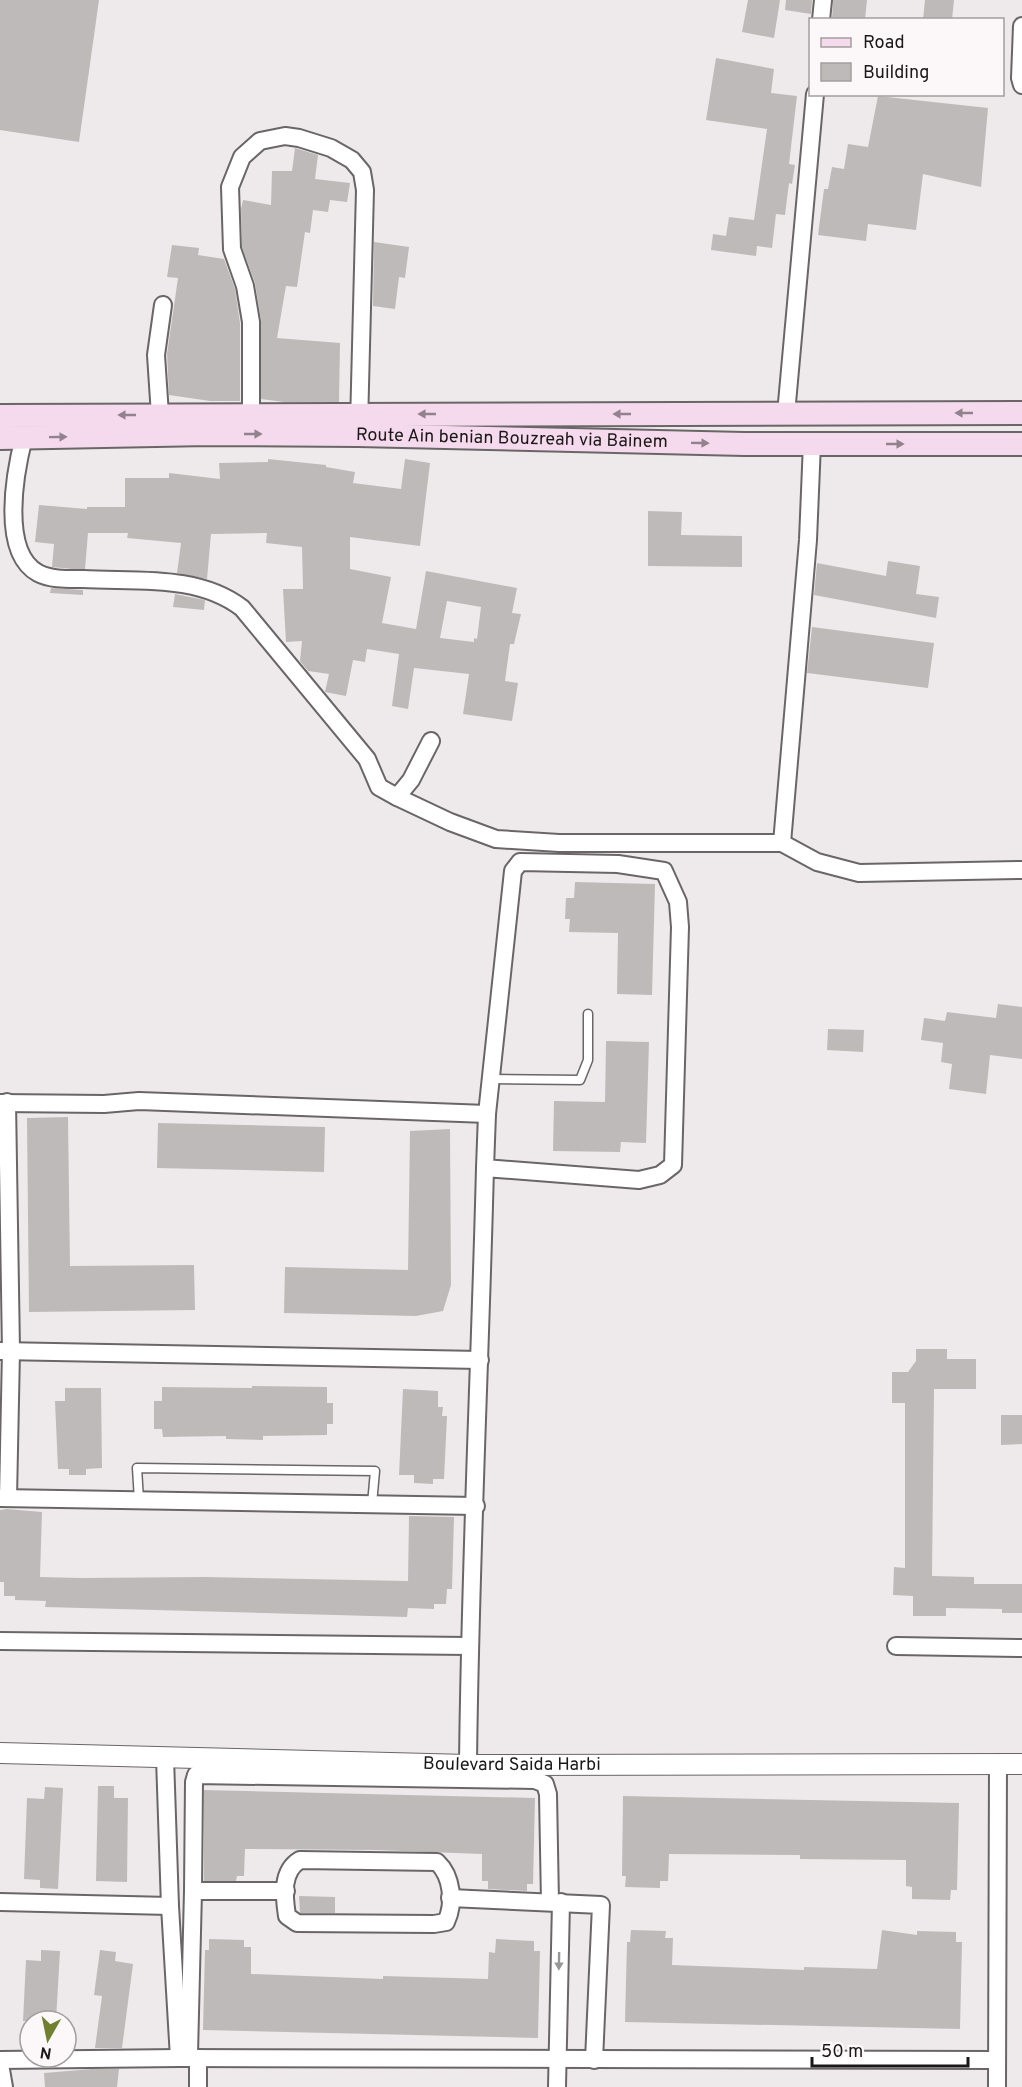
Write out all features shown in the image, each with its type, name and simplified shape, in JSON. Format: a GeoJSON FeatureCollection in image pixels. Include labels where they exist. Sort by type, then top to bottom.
{"type":"FeatureCollection","features":[{"type":"Feature","properties":{"kind":"main road","name":"Route Ain benian Bouzreah via Bainem"},"geometry":{"type":"LineString","coordinates":[[0,438],[208,434],[359,424],[786,414],[1022,413]]}},
{"type":"Feature","properties":{"kind":"main road","name":"Route Ain benian Bouzreah via Bainem"},"geometry":{"type":"LineString","coordinates":[[0,416],[251,415],[359,424],[812,443],[1022,444]]}},
{"type":"Feature","properties":{"kind":"street"},"geometry":{"type":"LineString","coordinates":[[821,18],[823,0]]}},
{"type":"Feature","properties":{"kind":"street"},"geometry":{"type":"LineString","coordinates":[[1022,26],[1020,78],[1022,85]]}},
{"type":"Feature","properties":{"kind":"street"},"geometry":{"type":"LineString","coordinates":[[786,414],[814,96]]}},
{"type":"Feature","properties":{"kind":"street"},"geometry":{"type":"LineString","coordinates":[[251,415],[251,322],[245,286],[232,249],[230,187],[242,157],[249,148],[266,139],[285,136],[331,148],[352,160],[362,172],[365,190],[359,424]]}},
{"type":"Feature","properties":{"kind":"street"},"geometry":{"type":"LineString","coordinates":[[160,415],[156,355],[163,305]]}},
{"type":"Feature","properties":{"kind":"street"},"geometry":{"type":"LineString","coordinates":[[24,437],[15,473],[12,509],[13,528],[20,553],[30,568],[43,575],[58,578],[176,583],[199,587],[230,599],[242,608],[367,759],[380,787],[450,822],[496,839],[559,843],[782,843],[818,862],[859,873],[1022,870]]}},
{"type":"Feature","properties":{"kind":"street"},"geometry":{"type":"LineString","coordinates":[[782,843],[808,540],[812,443]]}},
{"type":"Feature","properties":{"kind":"street"},"geometry":{"type":"LineString","coordinates":[[397,796],[411,780],[431,741]]}},
{"type":"Feature","properties":{"kind":"street"},"geometry":{"type":"LineString","coordinates":[[485,1168],[639,1180],[660,1175],[674,1165],[680,927],[678,902],[664,872],[618,864],[520,862],[496,839]]}},
{"type":"Feature","properties":{"kind":"street"},"geometry":{"type":"LineString","coordinates":[[468,1765],[487,1114],[513,871],[520,862]]}},
{"type":"Feature","properties":{"kind":"street"},"geometry":{"type":"LineString","coordinates":[[476,1506],[4,1498],[6,1351],[4,1102],[104,1104],[139,1101],[487,1114]]}},
{"type":"Feature","properties":{"kind":"street"},"geometry":{"type":"LineString","coordinates":[[6,1351],[480,1360]]}},
{"type":"Feature","properties":{"kind":"street"},"geometry":{"type":"LineString","coordinates":[[0,1641],[470,1646]]}},
{"type":"Feature","properties":{"kind":"street"},"geometry":{"type":"LineString","coordinates":[[896,1646],[1022,1648]]}},
{"type":"Feature","properties":{"kind":"street","name":"Boulevard Saida Harbi"},"geometry":{"type":"LineString","coordinates":[[0,1753],[468,1765],[1022,1764]]}},
{"type":"Feature","properties":{"kind":"street"},"geometry":{"type":"LineString","coordinates":[[165,1758],[170,1906],[189,2058],[198,2087]]}},
{"type":"Feature","properties":{"kind":"street"},"geometry":{"type":"LineString","coordinates":[[997,2087],[998,1763]]}},
{"type":"Feature","properties":{"kind":"street"},"geometry":{"type":"LineString","coordinates":[[189,2058],[194,1782],[196,1775],[535,1780],[545,1784],[548,1794],[556,1902],[557,2087]]}},
{"type":"Feature","properties":{"kind":"street"},"geometry":{"type":"LineString","coordinates":[[300,1860],[437,1862],[449,1878],[450,1898],[450,1914],[446,1922],[434,1924],[297,1923],[287,1916],[286,1876],[291,1865],[300,1860]]}},
{"type":"Feature","properties":{"kind":"street"},"geometry":{"type":"LineString","coordinates":[[193,1891],[286,1892]]}},
{"type":"Feature","properties":{"kind":"street"},"geometry":{"type":"LineString","coordinates":[[450,1898],[601,1905],[594,2060]]}},
{"type":"Feature","properties":{"kind":"street"},"geometry":{"type":"LineString","coordinates":[[0,1902],[170,1906]]}},
{"type":"Feature","properties":{"kind":"street"},"geometry":{"type":"LineString","coordinates":[[4,2087],[0,2062],[189,2058],[997,2061]]}},
{"type":"Feature","properties":{"kind":"lane"},"geometry":{"type":"LineString","coordinates":[[491,1078],[580,1080],[588,1060],[588,1014]]}},
{"type":"Feature","properties":{"kind":"lane"},"geometry":{"type":"LineString","coordinates":[[139,1500],[137,1468],[375,1471],[372,1504]]}},
{"type":"Feature","properties":{"kind":"building"},"geometry":{"type":"Polygon","coordinates":[[[0,0],[99,0],[79,142],[0,130],[0,0]]]}},
{"type":"Feature","properties":{"kind":"building"},"geometry":{"type":"Polygon","coordinates":[[[748,0],[780,0],[774,38],[742,32],[748,0]]]}},
{"type":"Feature","properties":{"kind":"building"},"geometry":{"type":"Polygon","coordinates":[[[786,0],[812,0],[811,14],[785,10],[786,0]]]}},
{"type":"Feature","properties":{"kind":"building"},"geometry":{"type":"Polygon","coordinates":[[[833,0],[867,0],[865,18],[832,18],[833,0]]]}},
{"type":"Feature","properties":{"kind":"building"},"geometry":{"type":"Polygon","coordinates":[[[925,0],[954,0],[952,18],[923,18],[925,0]]]}},
{"type":"Feature","properties":{"kind":"building"},"geometry":{"type":"Polygon","coordinates":[[[716,58],[774,69],[771,93],[797,96],[789,164],[795,165],[792,184],[789,183],[785,215],[776,214],[772,248],[757,246],[756,256],[711,250],[713,234],[726,236],[729,217],[754,220],[767,129],[706,120],[716,58]]]}},
{"type":"Feature","properties":{"kind":"building"},"geometry":{"type":"Polygon","coordinates":[[[878,96],[988,108],[981,187],[923,174],[916,230],[868,224],[866,241],[818,235],[824,189],[828,189],[832,167],[844,169],[848,144],[868,147],[878,96]]]}},
{"type":"Feature","properties":{"kind":"building"},"geometry":{"type":"Polygon","coordinates":[[[295,148],[318,155],[315,179],[350,183],[347,202],[330,200],[328,212],[313,210],[310,233],[305,232],[297,287],[286,286],[277,338],[340,343],[339,402],[284,402],[261,399],[261,320],[255,283],[242,247],[241,209],[243,200],[271,205],[272,171],[292,171],[295,148]]]}},
{"type":"Feature","properties":{"kind":"building"},"geometry":{"type":"Polygon","coordinates":[[[374,242],[409,247],[405,278],[399,277],[395,309],[373,306],[374,242]]]}},
{"type":"Feature","properties":{"kind":"building"},"geometry":{"type":"Polygon","coordinates":[[[172,245],[199,248],[198,255],[224,259],[235,289],[240,323],[240,401],[210,401],[169,395],[167,354],[178,278],[167,277],[172,245]]]}},
{"type":"Feature","properties":{"kind":"building"},"geometry":{"type":"Polygon","coordinates":[[[268,459],[326,465],[326,467],[355,472],[353,483],[401,489],[405,459],[430,463],[420,546],[350,537],[350,569],[391,577],[382,623],[416,629],[426,571],[517,588],[512,613],[521,614],[514,644],[510,644],[505,681],[518,683],[512,721],[463,714],[469,674],[414,668],[408,709],[392,706],[399,654],[367,649],[365,662],[353,660],[346,696],[325,692],[329,674],[308,671],[300,661],[302,641],[286,642],[283,589],[303,589],[302,547],[266,543],[267,533],[211,534],[207,579],[177,573],[181,543],[127,538],[128,533],[88,533],[85,569],[72,569],[52,567],[54,544],[35,542],[39,505],[87,509],[87,507],[125,507],[125,478],[169,478],[169,473],[220,479],[219,463],[268,462],[268,459]],[[447,601],[440,638],[474,642],[474,638],[477,639],[481,607],[447,601]]]}},
{"type":"Feature","properties":{"kind":"building"},"geometry":{"type":"Polygon","coordinates":[[[648,511],[682,512],[681,535],[742,536],[742,567],[648,566],[648,511]]]}},
{"type":"Feature","properties":{"kind":"building"},"geometry":{"type":"Polygon","coordinates":[[[888,561],[920,566],[916,594],[939,597],[936,618],[814,595],[817,563],[886,576],[888,561]]]}},
{"type":"Feature","properties":{"kind":"building"},"geometry":{"type":"Polygon","coordinates":[[[51,588],[83,590],[83,595],[50,593],[51,588]]]}},
{"type":"Feature","properties":{"kind":"building"},"geometry":{"type":"Polygon","coordinates":[[[175,594],[205,600],[204,610],[173,607],[175,594]]]}},
{"type":"Feature","properties":{"kind":"building"},"geometry":{"type":"Polygon","coordinates":[[[812,627],[934,643],[928,688],[807,673],[812,627]]]}},
{"type":"Feature","properties":{"kind":"building"},"geometry":{"type":"Polygon","coordinates":[[[575,882],[655,884],[652,995],[617,994],[618,933],[569,932],[570,919],[565,919],[566,898],[574,898],[575,882]]]}},
{"type":"Feature","properties":{"kind":"building"},"geometry":{"type":"Polygon","coordinates":[[[998,1004],[1022,1007],[1022,1059],[990,1055],[986,1094],[949,1089],[952,1064],[941,1062],[943,1043],[921,1040],[924,1018],[945,1021],[947,1012],[996,1018],[998,1004]]]}},
{"type":"Feature","properties":{"kind":"building"},"geometry":{"type":"Polygon","coordinates":[[[828,1029],[864,1030],[863,1052],[827,1050],[828,1029]]]}},
{"type":"Feature","properties":{"kind":"building"},"geometry":{"type":"Polygon","coordinates":[[[606,1041],[649,1042],[646,1143],[621,1142],[620,1152],[553,1151],[554,1101],[605,1102],[606,1041]]]}},
{"type":"Feature","properties":{"kind":"building"},"geometry":{"type":"Polygon","coordinates":[[[68,1117],[70,1266],[194,1265],[195,1310],[29,1312],[27,1118],[68,1117]]]}},
{"type":"Feature","properties":{"kind":"building"},"geometry":{"type":"Polygon","coordinates":[[[158,1123],[325,1127],[324,1172],[157,1168],[158,1123]]]}},
{"type":"Feature","properties":{"kind":"building"},"geometry":{"type":"Polygon","coordinates":[[[450,1129],[451,1285],[443,1311],[416,1316],[284,1313],[285,1267],[408,1270],[410,1131],[450,1129]]]}},
{"type":"Feature","properties":{"kind":"building"},"geometry":{"type":"Polygon","coordinates":[[[916,1349],[947,1349],[947,1359],[976,1359],[976,1389],[934,1389],[932,1576],[974,1577],[974,1584],[1022,1584],[1022,1613],[1002,1613],[1002,1609],[946,1608],[946,1616],[913,1616],[913,1596],[893,1595],[894,1567],[905,1568],[905,1403],[892,1403],[892,1372],[908,1372],[916,1361],[916,1349]]]}},
{"type":"Feature","properties":{"kind":"building"},"geometry":{"type":"Polygon","coordinates":[[[252,1386],[327,1387],[327,1403],[333,1403],[333,1424],[327,1424],[327,1435],[263,1436],[263,1440],[226,1439],[226,1436],[163,1437],[162,1429],[154,1429],[154,1401],[162,1401],[162,1387],[252,1388],[252,1386]]]}},
{"type":"Feature","properties":{"kind":"building"},"geometry":{"type":"Polygon","coordinates":[[[65,1388],[101,1388],[102,1468],[86,1469],[86,1475],[69,1475],[69,1469],[58,1469],[55,1401],[65,1401],[65,1388]]]}},
{"type":"Feature","properties":{"kind":"building"},"geometry":{"type":"Polygon","coordinates":[[[403,1389],[438,1391],[438,1407],[443,1407],[442,1416],[447,1416],[444,1479],[433,1479],[433,1484],[414,1483],[414,1475],[399,1475],[403,1389]]]}},
{"type":"Feature","properties":{"kind":"building"},"geometry":{"type":"Polygon","coordinates":[[[1001,1415],[1022,1415],[1022,1444],[1001,1445],[1001,1415]]]}},
{"type":"Feature","properties":{"kind":"building"},"geometry":{"type":"Polygon","coordinates":[[[0,1510],[42,1512],[40,1577],[81,1578],[204,1577],[408,1581],[409,1516],[454,1517],[452,1589],[447,1589],[446,1604],[434,1604],[434,1609],[408,1608],[407,1617],[45,1607],[46,1601],[15,1600],[15,1596],[4,1596],[4,1582],[0,1582],[0,1510]]]}},
{"type":"Feature","properties":{"kind":"building"},"geometry":{"type":"Polygon","coordinates":[[[98,1786],[114,1786],[114,1798],[128,1798],[127,1882],[96,1881],[98,1786]]]}},
{"type":"Feature","properties":{"kind":"building"},"geometry":{"type":"Polygon","coordinates":[[[45,1787],[63,1788],[58,1889],[40,1888],[40,1880],[24,1879],[27,1798],[44,1799],[45,1787]]]}},
{"type":"Feature","properties":{"kind":"building"},"geometry":{"type":"Polygon","coordinates":[[[204,1790],[535,1798],[533,1884],[527,1884],[527,1891],[488,1889],[488,1881],[482,1881],[482,1854],[376,1850],[245,1849],[244,1876],[237,1876],[236,1881],[204,1881],[204,1790]]]}},
{"type":"Feature","properties":{"kind":"building"},"geometry":{"type":"Polygon","coordinates":[[[623,1796],[959,1803],[957,1890],[951,1890],[950,1900],[912,1899],[912,1887],[906,1886],[906,1860],[800,1859],[800,1855],[669,1854],[668,1881],[660,1881],[660,1888],[625,1887],[626,1876],[622,1876],[623,1796]]]}},
{"type":"Feature","properties":{"kind":"building"},"geometry":{"type":"Polygon","coordinates":[[[299,1896],[335,1897],[335,1913],[300,1913],[299,1896]]]}},
{"type":"Feature","properties":{"kind":"building"},"geometry":{"type":"Polygon","coordinates":[[[631,1930],[666,1931],[665,1938],[673,1938],[672,1965],[804,1970],[804,1967],[877,1969],[882,1930],[917,1935],[917,1931],[956,1932],[956,1942],[962,1942],[960,2029],[625,2022],[627,1942],[630,1942],[631,1930]]]}},
{"type":"Feature","properties":{"kind":"building"},"geometry":{"type":"Polygon","coordinates":[[[209,1939],[244,1940],[244,1947],[251,1947],[251,1974],[383,1979],[383,1976],[488,1979],[489,1952],[495,1953],[496,1939],[534,1941],[534,1951],[540,1951],[538,2038],[203,2030],[205,1950],[209,1950],[209,1939]]]}},
{"type":"Feature","properties":{"kind":"building"},"geometry":{"type":"Polygon","coordinates":[[[41,1950],[60,1951],[57,2009],[24,2009],[26,1960],[41,1961],[41,1950]]]}},
{"type":"Feature","properties":{"kind":"building"},"geometry":{"type":"Polygon","coordinates":[[[100,1950],[116,1952],[115,1961],[133,1964],[122,2048],[95,2048],[102,1996],[94,1995],[100,1950]]]}},
{"type":"Feature","properties":{"kind":"building"},"geometry":{"type":"Polygon","coordinates":[[[119,2069],[117,2087],[45,2087],[44,2073],[119,2069]]]}}]}
